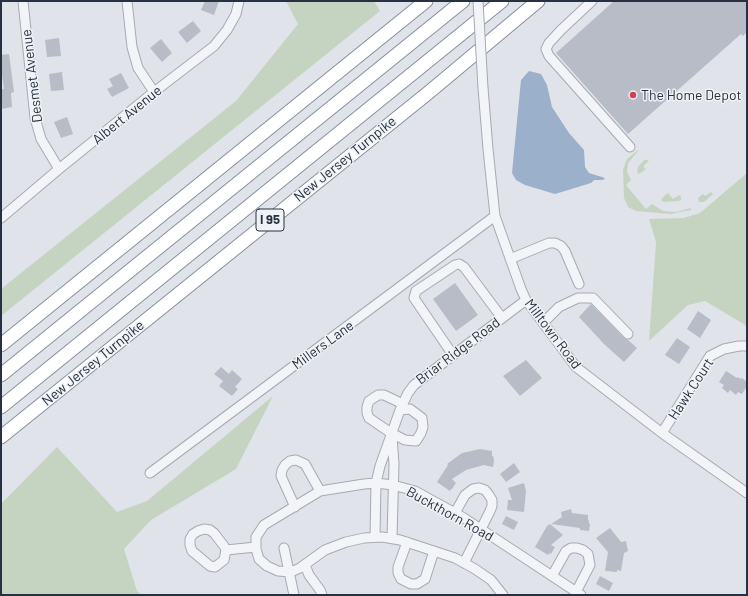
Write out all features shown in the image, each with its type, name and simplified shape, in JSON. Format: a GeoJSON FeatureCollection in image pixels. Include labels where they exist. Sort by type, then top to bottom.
{"type":"FeatureCollection","features":[{"type":"Feature","properties":{"kind":"highway"},"geometry":{"type":"LineString","coordinates":[[1,345],[426,1]]}},
{"type":"Feature","properties":{"kind":"highway"},"geometry":{"type":"LineString","coordinates":[[1,375],[463,1]]}},
{"type":"Feature","properties":{"kind":"highway","name":"New Jersey Turnpike"},"geometry":{"type":"LineString","coordinates":[[1,407],[502,1]]}},
{"type":"Feature","properties":{"kind":"highway","name":"New Jersey Turnpike"},"geometry":{"type":"LineString","coordinates":[[1,437],[428,93],[538,1]]}},
{"type":"Feature","properties":{"kind":"street","name":"Desmet Avenue"},"geometry":{"type":"LineString","coordinates":[[23,1],[35,118],[41,139],[59,169]]}},
{"type":"Feature","properties":{"kind":"street"},"geometry":{"type":"LineString","coordinates":[[127,1],[132,47],[138,68],[154,92]]}},
{"type":"Feature","properties":{"kind":"street","name":"Albert Avenue"},"geometry":{"type":"LineString","coordinates":[[1,218],[154,92],[214,46],[227,30],[236,14],[239,1]]}},
{"type":"Feature","properties":{"kind":"street","name":"Milltown Road"},"geometry":{"type":"LineString","coordinates":[[478,1],[483,88],[495,216],[521,290],[526,300],[576,367],[662,433],[747,493]]}},
{"type":"Feature","properties":{"kind":"street"},"geometry":{"type":"LineString","coordinates":[[592,1],[561,30],[549,43],[546,49],[549,56],[630,147]]}},
{"type":"Feature","properties":{"kind":"street","name":"Millers Lane"},"geometry":{"type":"LineString","coordinates":[[150,473],[495,216]]}},
{"type":"Feature","properties":{"kind":"street"},"geometry":{"type":"LineString","coordinates":[[510,259],[549,243],[555,243],[561,246],[565,251],[579,284]]}},
{"type":"Feature","properties":{"kind":"street"},"geometry":{"type":"LineString","coordinates":[[453,355],[414,298],[416,291],[455,264],[460,264],[464,267],[502,318]]}},
{"type":"Feature","properties":{"kind":"street"},"geometry":{"type":"LineString","coordinates":[[543,323],[559,307],[578,298],[593,298],[628,334]]}},
{"type":"Feature","properties":{"kind":"street","name":"Briar Ridge Road"},"geometry":{"type":"LineString","coordinates":[[375,537],[376,483],[382,456],[408,393],[414,385],[526,300]]}},
{"type":"Feature","properties":{"kind":"street","name":"Hawk Court"},"geometry":{"type":"LineString","coordinates":[[662,433],[710,356],[724,349],[747,346]]}},
{"type":"Feature","properties":{"kind":"street"},"geometry":{"type":"LineString","coordinates":[[378,396],[384,396],[401,407],[410,409],[422,418],[423,427],[416,441],[405,440],[391,433],[369,418],[367,413],[369,401],[378,396]]}},
{"type":"Feature","properties":{"kind":"street","name":"Briar Ridge Road"},"geometry":{"type":"LineString","coordinates":[[391,433],[394,464],[392,538]]}},
{"type":"Feature","properties":{"kind":"street"},"geometry":{"type":"LineString","coordinates":[[295,507],[281,476],[285,465],[290,461],[300,461],[308,467],[320,491]]}},
{"type":"Feature","properties":{"kind":"street","name":"Buckthorn Road"},"geometry":{"type":"LineString","coordinates":[[256,547],[256,537],[264,525],[320,491],[343,486],[376,483],[393,485],[415,491],[455,513],[579,594]]}},
{"type":"Feature","properties":{"kind":"street"},"geometry":{"type":"LineString","coordinates":[[455,513],[467,492],[473,489],[479,488],[485,490],[492,500],[492,506],[464,563]]}},
{"type":"Feature","properties":{"kind":"street"},"geometry":{"type":"LineString","coordinates":[[198,530],[210,530],[214,533],[226,550],[224,560],[215,567],[210,566],[192,551],[190,539],[198,530]]}},
{"type":"Feature","properties":{"kind":"street"},"geometry":{"type":"LineString","coordinates":[[226,550],[256,547],[259,559],[267,566],[278,571],[289,572],[300,568],[325,550],[346,542],[375,537],[392,538],[434,550],[455,558],[491,580],[503,595]]}},
{"type":"Feature","properties":{"kind":"street"},"geometry":{"type":"LineString","coordinates":[[407,542],[398,567],[398,573],[401,579],[406,583],[417,584],[425,579],[434,550]]}},
{"type":"Feature","properties":{"kind":"street"},"geometry":{"type":"LineString","coordinates":[[284,548],[294,595]]}},
{"type":"Feature","properties":{"kind":"street"},"geometry":{"type":"LineString","coordinates":[[552,576],[566,551],[571,548],[583,550],[590,558],[589,568],[579,594]]}},
{"type":"Feature","properties":{"kind":"street"},"geometry":{"type":"LineString","coordinates":[[305,564],[309,575],[322,595]]}},
{"type":"Feature","properties":{"kind":"green space"},"geometry":{"type":"Polygon","coordinates":[[[286,1],[374,1],[380,11],[1,316],[1,289],[236,101],[298,24],[286,1]]]}},
{"type":"Feature","properties":{"kind":"green space"},"geometry":{"type":"Polygon","coordinates":[[[638,150],[628,163],[627,172],[631,180],[626,185],[646,209],[652,204],[663,211],[676,212],[691,208],[691,210],[670,214],[636,211],[628,207],[624,198],[623,170],[627,159],[638,150]]]}},
{"type":"Feature","properties":{"kind":"green space"},"geometry":{"type":"Polygon","coordinates":[[[644,160],[649,161],[643,166],[646,169],[639,174],[637,172],[638,167],[644,160]]]}},
{"type":"Feature","properties":{"kind":"green space"},"geometry":{"type":"Polygon","coordinates":[[[747,173],[747,326],[705,301],[688,305],[649,341],[656,242],[649,219],[684,218],[700,213],[747,173]]]}},
{"type":"Feature","properties":{"kind":"green space"},"geometry":{"type":"Polygon","coordinates":[[[711,192],[713,194],[704,202],[699,202],[698,198],[703,194],[705,196],[711,192]]]}},
{"type":"Feature","properties":{"kind":"green space"},"geometry":{"type":"Polygon","coordinates":[[[668,193],[673,199],[679,195],[681,200],[664,202],[661,200],[668,193]]]}},
{"type":"Feature","properties":{"kind":"green space"},"geometry":{"type":"Polygon","coordinates":[[[273,396],[236,469],[151,520],[124,549],[137,591],[142,595],[1,595],[1,504],[57,447],[117,512],[147,501],[273,396]]]}},
{"type":"Feature","properties":{"kind":"water"},"geometry":{"type":"Polygon","coordinates":[[[529,71],[541,74],[547,85],[552,107],[569,133],[584,150],[585,167],[589,173],[605,178],[603,180],[594,180],[591,183],[555,194],[525,185],[516,180],[512,173],[521,80],[529,71]]]}},
{"type":"Feature","properties":{"kind":"building"},"geometry":{"type":"Polygon","coordinates":[[[205,1],[219,1],[214,15],[201,10],[205,1]]]}},
{"type":"Feature","properties":{"kind":"building","name":"The Home Depot"},"geometry":{"type":"Polygon","coordinates":[[[614,1],[747,1],[747,32],[743,36],[741,34],[628,134],[556,53],[614,1]]]}},
{"type":"Feature","properties":{"kind":"building"},"geometry":{"type":"Polygon","coordinates":[[[193,21],[201,31],[187,43],[178,32],[193,21]]]}},
{"type":"Feature","properties":{"kind":"building"},"geometry":{"type":"Polygon","coordinates":[[[59,38],[61,56],[47,57],[45,40],[59,38]]]}},
{"type":"Feature","properties":{"kind":"building"},"geometry":{"type":"Polygon","coordinates":[[[161,39],[172,53],[162,62],[150,48],[161,39]]]}},
{"type":"Feature","properties":{"kind":"building"},"geometry":{"type":"Polygon","coordinates":[[[9,54],[14,92],[11,93],[12,107],[1,109],[1,89],[4,89],[1,69],[1,55],[9,54]]]}},
{"type":"Feature","properties":{"kind":"building"},"geometry":{"type":"Polygon","coordinates":[[[62,72],[64,90],[51,91],[49,74],[62,72]]]}},
{"type":"Feature","properties":{"kind":"building"},"geometry":{"type":"Polygon","coordinates":[[[121,73],[129,88],[112,97],[107,89],[113,86],[109,79],[121,73]]]}},
{"type":"Feature","properties":{"kind":"building"},"geometry":{"type":"Polygon","coordinates":[[[67,117],[73,134],[61,138],[54,122],[67,117]]]}},
{"type":"Feature","properties":{"kind":"building"},"geometry":{"type":"Polygon","coordinates":[[[455,283],[478,315],[456,331],[433,299],[455,283]]]}},
{"type":"Feature","properties":{"kind":"building"},"geometry":{"type":"Polygon","coordinates":[[[591,304],[624,338],[637,348],[624,362],[604,344],[579,317],[591,304]]]}},
{"type":"Feature","properties":{"kind":"building"},"geometry":{"type":"Polygon","coordinates":[[[698,311],[711,320],[700,338],[687,329],[698,311]]]}},
{"type":"Feature","properties":{"kind":"building"},"geometry":{"type":"Polygon","coordinates":[[[677,338],[690,347],[679,364],[665,355],[677,338]]]}},
{"type":"Feature","properties":{"kind":"building"},"geometry":{"type":"Polygon","coordinates":[[[526,360],[542,378],[520,396],[503,376],[526,360]]]}},
{"type":"Feature","properties":{"kind":"building"},"geometry":{"type":"Polygon","coordinates":[[[221,367],[229,374],[232,370],[242,379],[235,387],[238,389],[232,396],[219,386],[223,381],[214,374],[221,367]]]}},
{"type":"Feature","properties":{"kind":"building"},"geometry":{"type":"Polygon","coordinates":[[[726,371],[737,378],[742,378],[747,382],[747,386],[742,394],[738,392],[736,395],[730,390],[728,393],[722,388],[724,385],[719,382],[726,371]]]}},
{"type":"Feature","properties":{"kind":"building"},"geometry":{"type":"Polygon","coordinates":[[[480,449],[492,451],[494,460],[493,467],[484,465],[466,470],[452,479],[456,483],[450,491],[437,482],[448,465],[447,464],[462,453],[480,449]]]}},
{"type":"Feature","properties":{"kind":"building"},"geometry":{"type":"Polygon","coordinates":[[[514,463],[520,472],[506,482],[500,474],[514,463]]]}},
{"type":"Feature","properties":{"kind":"building"},"geometry":{"type":"Polygon","coordinates":[[[524,483],[526,491],[524,512],[507,510],[508,500],[512,500],[508,488],[524,483]]]}},
{"type":"Feature","properties":{"kind":"building"},"geometry":{"type":"Polygon","coordinates":[[[571,509],[572,513],[588,515],[590,524],[589,531],[580,530],[580,528],[551,524],[562,517],[561,512],[571,509]]]}},
{"type":"Feature","properties":{"kind":"building"},"geometry":{"type":"Polygon","coordinates":[[[506,516],[518,522],[514,530],[502,524],[506,516]]]}},
{"type":"Feature","properties":{"kind":"building"},"geometry":{"type":"Polygon","coordinates":[[[550,524],[563,535],[551,545],[555,547],[551,554],[549,553],[548,555],[535,547],[547,526],[550,524]]]}},
{"type":"Feature","properties":{"kind":"building"},"geometry":{"type":"Polygon","coordinates":[[[610,528],[621,542],[626,541],[628,551],[624,553],[621,571],[617,570],[617,572],[605,571],[608,552],[596,538],[610,528]]]}},
{"type":"Feature","properties":{"kind":"building"},"geometry":{"type":"Polygon","coordinates":[[[600,576],[613,583],[609,591],[596,584],[600,576]]]}},
{"type":"Feature","properties":{"kind":"place","name":"The Home Depot"},"geometry":{"type":"Point","coordinates":[633,95]}}]}
